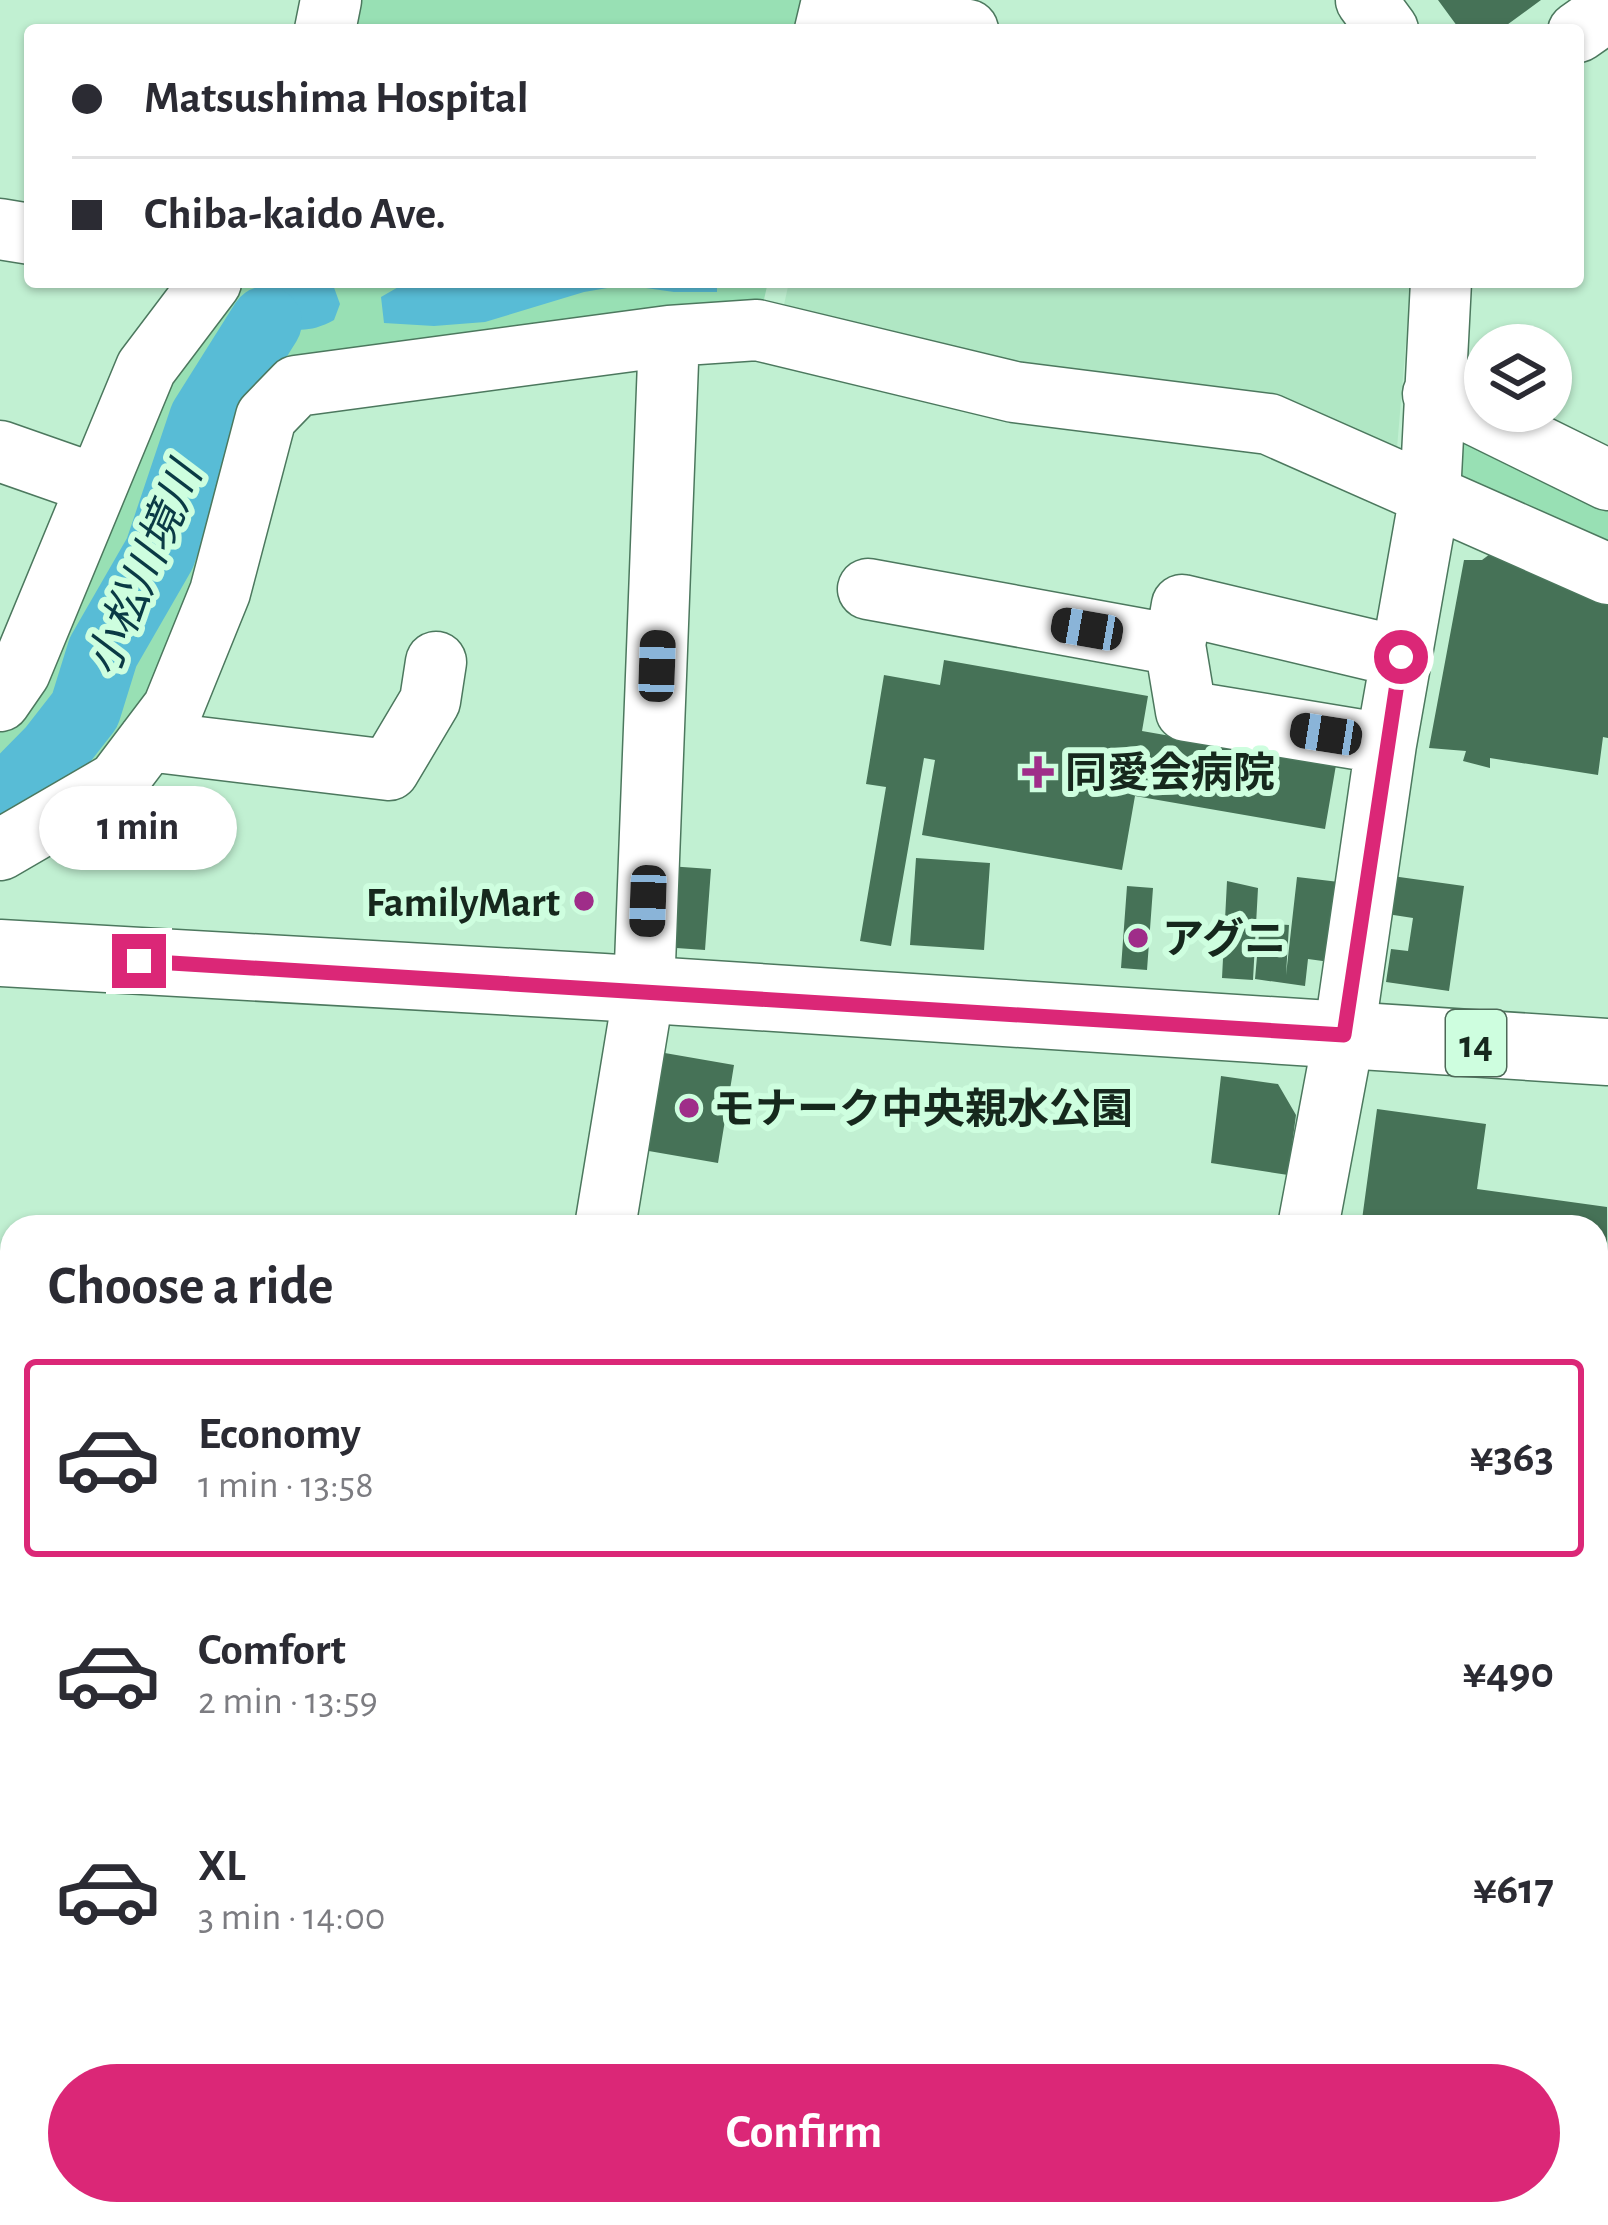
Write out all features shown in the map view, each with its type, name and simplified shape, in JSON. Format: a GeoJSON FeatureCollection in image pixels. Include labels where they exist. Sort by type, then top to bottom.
{"type":"FeatureCollection","features":[{"type":"Feature","properties":{"kind":"highway","name":"14"},"geometry":{"type":"LineString","coordinates":[[0,953],[644,989],[1608,1052]]}},
{"type":"Feature","properties":{"kind":"street"},"geometry":{"type":"LineString","coordinates":[[824,9],[927,24]]}},
{"type":"Feature","properties":{"kind":"street"},"geometry":{"type":"LineString","coordinates":[[0,701],[20,672],[146,368],[206,288]]}},
{"type":"Feature","properties":{"kind":"street"},"geometry":{"type":"LineString","coordinates":[[1310,1215],[1344,1035],[1386,744],[1430,495],[1441,288]]}},
{"type":"Feature","properties":{"kind":"street"},"geometry":{"type":"LineString","coordinates":[[0,850],[117,782],[173,708],[220,592],[266,417],[296,386],[669,336],[763,306],[1014,392],[1269,424],[1608,574]]}},
{"type":"Feature","properties":{"kind":"street"},"geometry":{"type":"LineString","coordinates":[[607,1215],[644,989],[669,336]]}},
{"type":"Feature","properties":{"kind":"street"},"geometry":{"type":"LineString","coordinates":[[1433,394],[1601,466]]}},
{"type":"Feature","properties":{"kind":"street"},"geometry":{"type":"LineString","coordinates":[[0,451],[97,484]]}},
{"type":"Feature","properties":{"kind":"street"},"geometry":{"type":"LineString","coordinates":[[868,589],[1175,645]]}},
{"type":"Feature","properties":{"kind":"street"},"geometry":{"type":"LineString","coordinates":[[1386,744],[1186,711],[1175,645],[1183,605],[1401,657]]}},
{"type":"Feature","properties":{"kind":"street"},"geometry":{"type":"LineString","coordinates":[[148,741],[389,770],[430,701],[436,662]]}},
{"type":"Feature","properties":{"kind":"shaded area"},"geometry":{"type":"Polygon","coordinates":[[[331,0],[809,0],[822,24],[326,24],[331,0]]]}},
{"type":"Feature","properties":{"kind":"shaded area"},"geometry":{"type":"Polygon","coordinates":[[[208,288],[767,288],[757,330],[296,386],[173,708],[0,850],[0,701],[208,288]]]}},
{"type":"Feature","properties":{"kind":"shaded area"},"geometry":{"type":"Polygon","coordinates":[[[788,288],[1410,288],[1396,460],[780,323],[788,288]]]}},
{"type":"Feature","properties":{"kind":"shaded area"},"geometry":{"type":"Polygon","coordinates":[[[1440,410],[1464,421],[1464,432],[1487,432],[1608,489],[1608,561],[1439,489],[1440,410]]]}},
{"type":"Feature","properties":{"kind":"water"},"geometry":{"type":"Polygon","coordinates":[[[261,288],[334,288],[340,304],[334,320],[300,330],[266,322],[261,288]]]}},
{"type":"Feature","properties":{"kind":"water"},"geometry":{"type":"Polygon","coordinates":[[[397,288],[607,288],[485,322],[434,326],[384,323],[381,297],[397,288]]]}},
{"type":"Feature","properties":{"kind":"water"},"geometry":{"type":"Polygon","coordinates":[[[646,288],[717,288],[717,292],[646,288]]]}},
{"type":"Feature","properties":{"kind":"building"},"geometry":{"type":"Polygon","coordinates":[[[1438,0],[1541,0],[1508,24],[1456,24],[1438,0]]]}},
{"type":"Feature","properties":{"kind":"building"},"geometry":{"type":"Polygon","coordinates":[[[1490,554],[1608,595],[1608,738],[1603,737],[1598,775],[1490,758],[1490,768],[1463,761],[1466,751],[1429,748],[1464,560],[1482,560],[1490,554]]]}},
{"type":"Feature","properties":{"kind":"building"},"geometry":{"type":"Polygon","coordinates":[[[944,660],[1148,696],[1142,731],[1336,765],[1325,829],[1135,796],[1122,870],[922,835],[935,760],[924,758],[891,946],[860,941],[886,787],[866,784],[884,675],[940,685],[944,660]]]}},
{"type":"Feature","properties":{"kind":"building"},"geometry":{"type":"Polygon","coordinates":[[[916,858],[990,863],[984,950],[910,945],[916,858]]]}},
{"type":"Feature","properties":{"kind":"building"},"geometry":{"type":"Polygon","coordinates":[[[668,866],[711,869],[705,950],[662,947],[668,866]]]}},
{"type":"Feature","properties":{"kind":"building"},"geometry":{"type":"Polygon","coordinates":[[[1392,876],[1464,886],[1449,991],[1386,982],[1391,949],[1408,951],[1413,918],[1387,914],[1392,876]]]}},
{"type":"Feature","properties":{"kind":"building"},"geometry":{"type":"Polygon","coordinates":[[[1297,877],[1339,882],[1330,962],[1308,959],[1305,986],[1255,979],[1260,923],[1289,925],[1286,975],[1297,877]]]}},
{"type":"Feature","properties":{"kind":"building"},"geometry":{"type":"Polygon","coordinates":[[[1227,881],[1258,888],[1253,980],[1222,978],[1227,881]]]}},
{"type":"Feature","properties":{"kind":"building"},"geometry":{"type":"Polygon","coordinates":[[[1127,886],[1153,888],[1147,970],[1121,968],[1127,886]]]}},
{"type":"Feature","properties":{"kind":"building","name":"モナーク中央親水公園"},"geometry":{"type":"Polygon","coordinates":[[[659,1052],[734,1065],[718,1163],[643,1150],[659,1052]]]}},
{"type":"Feature","properties":{"kind":"building"},"geometry":{"type":"Polygon","coordinates":[[[1221,1076],[1278,1084],[1296,1115],[1288,1175],[1211,1163],[1221,1076]]]}},
{"type":"Feature","properties":{"kind":"building"},"geometry":{"type":"Polygon","coordinates":[[[1377,1109],[1486,1124],[1477,1189],[1607,1207],[1607,1215],[1363,1215],[1377,1109]]]}},
{"type":"Feature","properties":{"kind":"waterway","name":"小松川境川"},"geometry":{"type":"LineString","coordinates":[[0,805],[85,710],[103,652],[160,553],[205,419],[266,322]]}},
{"type":"Feature","properties":{"kind":"place","name":"同愛会病院"},"geometry":{"type":"Point","coordinates":[1038,772]}},
{"type":"Feature","properties":{"kind":"place","name":"FamilyMart"},"geometry":{"type":"Point","coordinates":[584,901]}},
{"type":"Feature","properties":{"kind":"place","name":"アグニ"},"geometry":{"type":"Point","coordinates":[1138,938]}},
{"type":"Feature","properties":{"kind":"place","name":"モナーク中央親水公園"},"geometry":{"type":"Point","coordinates":[689,1108]}},
{"type":"Feature","properties":{"kind":"route"},"geometry":{"type":"LineString","coordinates":[[139,961],[1344,1035],[1401,657]]}}]}
